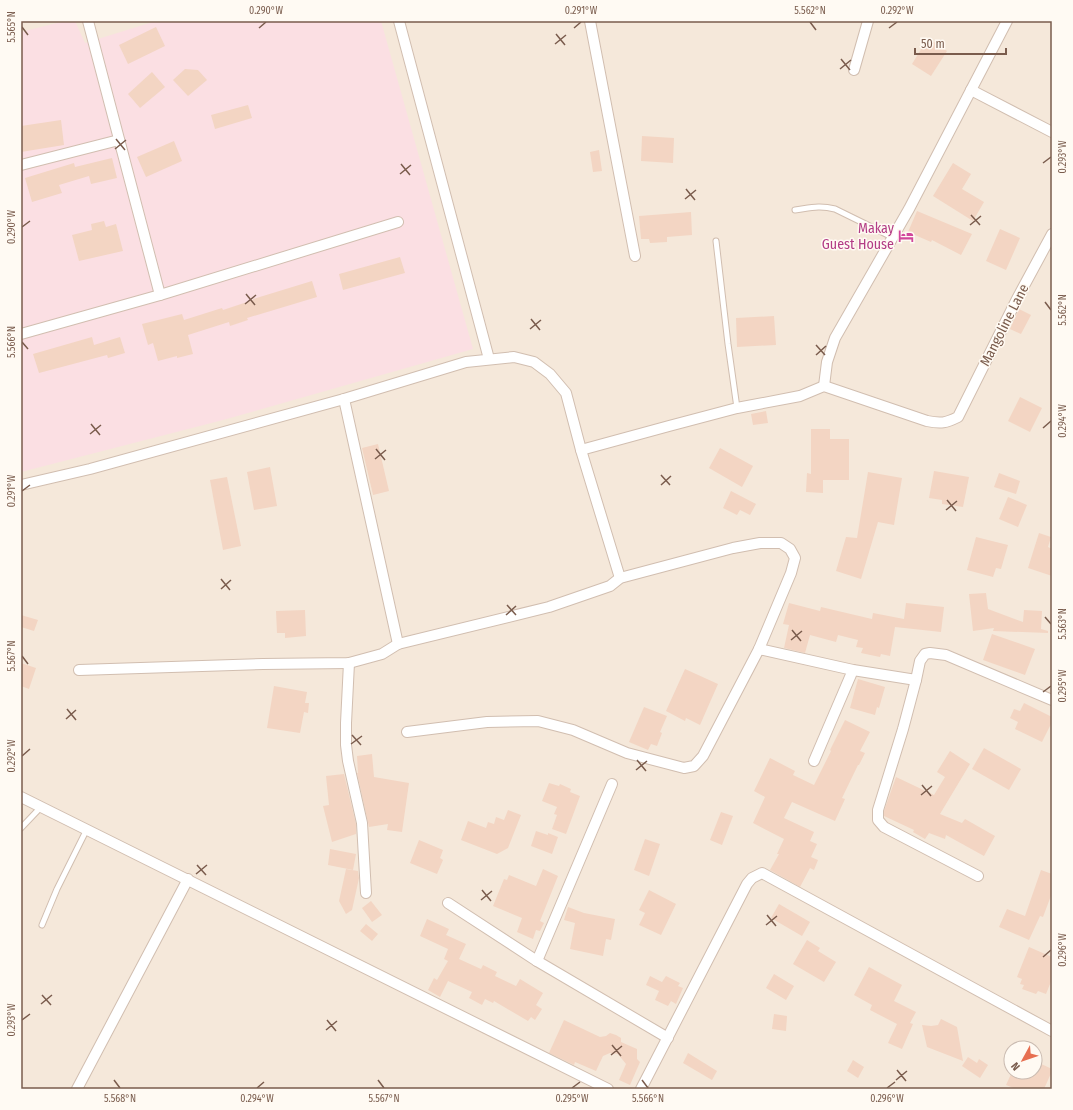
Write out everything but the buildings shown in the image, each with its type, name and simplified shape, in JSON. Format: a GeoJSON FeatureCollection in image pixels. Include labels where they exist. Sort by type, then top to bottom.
{"type":"FeatureCollection","features":[{"type":"Feature","properties":{"kind":"street"},"geometry":{"type":"LineString","coordinates":[[88,21],[160,295]]}},
{"type":"Feature","properties":{"kind":"street"},"geometry":{"type":"LineString","coordinates":[[399,21],[489,359]]}},
{"type":"Feature","properties":{"kind":"street"},"geometry":{"type":"LineString","coordinates":[[590,21],[635,256]]}},
{"type":"Feature","properties":{"kind":"street"},"geometry":{"type":"LineString","coordinates":[[854,70],[868,21]]}},
{"type":"Feature","properties":{"kind":"street"},"geometry":{"type":"LineString","coordinates":[[581,450],[737,408],[800,396],[824,386],[827,362],[835,338],[908,209],[1007,21]]}},
{"type":"Feature","properties":{"kind":"street"},"geometry":{"type":"LineString","coordinates":[[971,90],[1052,132]]}},
{"type":"Feature","properties":{"kind":"street"},"geometry":{"type":"LineString","coordinates":[[21,166],[120,140]]}},
{"type":"Feature","properties":{"kind":"street"},"geometry":{"type":"LineString","coordinates":[[21,334],[160,295],[398,222]]}},
{"type":"Feature","properties":{"kind":"street","name":"Mangoline Lane"},"geometry":{"type":"LineString","coordinates":[[824,386],[927,421],[939,423],[947,422],[958,417],[1052,234]]}},
{"type":"Feature","properties":{"kind":"street"},"geometry":{"type":"LineString","coordinates":[[21,485],[90,469],[344,399],[466,362],[514,357],[534,362],[550,374],[566,393],[581,450],[620,578]]}},
{"type":"Feature","properties":{"kind":"street"},"geometry":{"type":"LineString","coordinates":[[344,399],[398,644]]}},
{"type":"Feature","properties":{"kind":"street"},"geometry":{"type":"LineString","coordinates":[[80,670],[349,662],[382,654],[398,644],[549,607],[610,586],[620,578],[733,548],[760,543],[780,543],[790,549],[795,558],[791,573],[759,649],[703,756],[694,766],[684,768],[627,753],[573,730],[538,721],[488,722],[407,732]]}},
{"type":"Feature","properties":{"kind":"street"},"geometry":{"type":"LineString","coordinates":[[759,649],[853,670],[916,680]]}},
{"type":"Feature","properties":{"kind":"street"},"geometry":{"type":"LineString","coordinates":[[978,876],[884,827],[878,820],[878,810],[903,729],[920,661],[925,654],[930,653],[946,655],[1052,700]]}},
{"type":"Feature","properties":{"kind":"street"},"geometry":{"type":"LineString","coordinates":[[349,662],[346,745],[348,761],[362,823],[366,893]]}},
{"type":"Feature","properties":{"kind":"street"},"geometry":{"type":"LineString","coordinates":[[814,761],[853,670]]}},
{"type":"Feature","properties":{"kind":"street"},"geometry":{"type":"LineString","coordinates":[[537,961],[612,784]]}},
{"type":"Feature","properties":{"kind":"street"},"geometry":{"type":"LineString","coordinates":[[21,797],[608,1089]]}},
{"type":"Feature","properties":{"kind":"street"},"geometry":{"type":"LineString","coordinates":[[641,1089],[747,884],[752,878],[762,873],[1052,1031]]}},
{"type":"Feature","properties":{"kind":"street"},"geometry":{"type":"LineString","coordinates":[[77,1089],[188,879]]}},
{"type":"Feature","properties":{"kind":"street"},"geometry":{"type":"LineString","coordinates":[[448,903],[537,961],[668,1038]]}},
{"type":"Feature","properties":{"kind":"lane"},"geometry":{"type":"LineString","coordinates":[[795,210],[817,206],[834,209],[892,237]]}},
{"type":"Feature","properties":{"kind":"lane"},"geometry":{"type":"LineString","coordinates":[[716,241],[737,408]]}},
{"type":"Feature","properties":{"kind":"lane"},"geometry":{"type":"LineString","coordinates":[[21,828],[41,806]]}},
{"type":"Feature","properties":{"kind":"lane"},"geometry":{"type":"LineString","coordinates":[[42,925],[57,889],[87,829]]}},
{"type":"Feature","properties":{"kind":"shaded area"},"geometry":{"type":"Polygon","coordinates":[[[21,21],[1052,21],[1052,1089],[21,1089],[21,21]]]}},
{"type":"Feature","properties":{"kind":"shaded area"},"geometry":{"type":"Polygon","coordinates":[[[65,21],[75,21],[85,43],[156,21],[381,21],[473,349],[223,420],[21,472],[21,32],[65,21]]]}},
{"type":"Feature","properties":{"kind":"place","name":"Makay Guest House"},"geometry":{"type":"Point","coordinates":[906,236]}}]}
